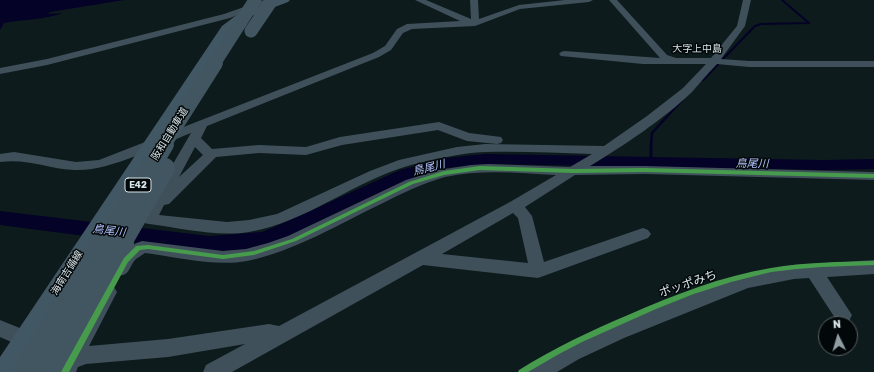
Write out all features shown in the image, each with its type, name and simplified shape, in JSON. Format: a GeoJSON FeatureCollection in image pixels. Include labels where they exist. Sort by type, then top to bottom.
{"type":"FeatureCollection","features":[{"type":"Feature","properties":{"kind":"highway","name":"阪和自動車道"},"geometry":{"type":"LineString","coordinates":[[12,370],[173,129],[255,0]]}},
{"type":"Feature","properties":{"kind":"highway","name":"阪和自動車道"},"geometry":{"type":"LineString","coordinates":[[48,372],[181,140],[231,60],[272,0]]}},
{"type":"Feature","properties":{"kind":"main road","name":"海南吉備線"},"geometry":{"type":"LineString","coordinates":[[12,370],[25,339],[226,28],[242,16],[285,0]]}},
{"type":"Feature","properties":{"kind":"street"},"geometry":{"type":"LineString","coordinates":[[0,71],[47,62],[227,16],[272,0]]}},
{"type":"Feature","properties":{"kind":"street"},"geometry":{"type":"LineString","coordinates":[[423,2],[438,0]]}},
{"type":"Feature","properties":{"kind":"street"},"geometry":{"type":"LineString","coordinates":[[474,0],[474,23]]}},
{"type":"Feature","properties":{"kind":"street"},"geometry":{"type":"LineString","coordinates":[[0,158],[14,156],[76,166],[101,164],[376,55],[391,46],[400,31],[406,27],[419,25],[474,23],[516,8],[543,2],[588,0]]}},
{"type":"Feature","properties":{"kind":"street"},"geometry":{"type":"LineString","coordinates":[[613,0],[664,57],[675,61]]}},
{"type":"Feature","properties":{"kind":"street"},"geometry":{"type":"LineString","coordinates":[[213,372],[515,206],[607,151],[651,119],[687,90],[714,61],[741,26],[747,0]]}},
{"type":"Feature","properties":{"kind":"street"},"geometry":{"type":"LineString","coordinates":[[423,2],[474,23]]}},
{"type":"Feature","properties":{"kind":"street"},"geometry":{"type":"LineString","coordinates":[[564,54],[643,61],[714,61],[749,64],[874,64]]}},
{"type":"Feature","properties":{"kind":"street"},"geometry":{"type":"LineString","coordinates":[[202,124],[149,219],[227,228],[249,226],[281,218],[375,174],[404,163],[457,151],[485,148],[607,151]]}},
{"type":"Feature","properties":{"kind":"street"},"geometry":{"type":"LineString","coordinates":[[194,138],[207,152],[212,153],[259,149],[306,151],[340,141],[444,126],[457,134],[473,138],[607,151]]}},
{"type":"Feature","properties":{"kind":"street"},"geometry":{"type":"LineString","coordinates":[[154,208],[158,206],[212,153]]}},
{"type":"Feature","properties":{"kind":"street"},"geometry":{"type":"LineString","coordinates":[[68,366],[126,260],[138,248],[148,247],[223,257],[254,253],[294,240],[400,187],[433,176],[480,168],[645,170],[874,176]]}},
{"type":"Feature","properties":{"kind":"street"},"geometry":{"type":"LineString","coordinates":[[515,206],[525,216],[538,271]]}},
{"type":"Feature","properties":{"kind":"street"},"geometry":{"type":"LineString","coordinates":[[420,258],[538,271],[642,234]]}},
{"type":"Feature","properties":{"kind":"street"},"geometry":{"type":"LineString","coordinates":[[538,372],[572,353],[617,332],[746,281],[813,270],[874,267]]}},
{"type":"Feature","properties":{"kind":"street"},"geometry":{"type":"LineString","coordinates":[[813,270],[844,315]]}},
{"type":"Feature","properties":{"kind":"street"},"geometry":{"type":"LineString","coordinates":[[0,328],[25,339]]}},
{"type":"Feature","properties":{"kind":"street"},"geometry":{"type":"LineString","coordinates":[[12,370],[58,365],[68,366],[85,355],[107,352],[168,348],[269,332],[280,335]]}},
{"type":"Feature","properties":{"kind":"water"},"geometry":{"type":"Polygon","coordinates":[[[0,0],[124,0],[50,12],[48,14],[63,13],[49,17],[4,23],[0,30],[0,0]]]}},
{"type":"Feature","properties":{"kind":"waterway"},"geometry":{"type":"LineString","coordinates":[[718,64],[755,26],[761,24],[809,23],[782,0]]}},
{"type":"Feature","properties":{"kind":"waterway"},"geometry":{"type":"LineString","coordinates":[[703,80],[719,63]]}},
{"type":"Feature","properties":{"kind":"waterway"},"geometry":{"type":"LineString","coordinates":[[651,145],[652,133],[683,99]]}},
{"type":"Feature","properties":{"kind":"waterway"},"geometry":{"type":"LineString","coordinates":[[651,145],[651,162]]}},
{"type":"Feature","properties":{"kind":"waterway","name":"鳥尾川"},"geometry":{"type":"LineString","coordinates":[[0,218],[209,244],[265,239],[406,174],[446,163],[485,159],[823,165],[874,164]]}},
{"type":"Feature","properties":{"kind":"cycle path"},"geometry":{"type":"LineString","coordinates":[[65,372],[126,260],[138,248],[148,247],[223,257],[254,253],[294,240],[411,183],[444,173],[480,168],[574,171],[645,170],[874,176]]}},
{"type":"Feature","properties":{"kind":"cycle path","name":"ポッポみち"},"geometry":{"type":"LineString","coordinates":[[522,372],[556,351],[592,334],[654,307],[711,285],[751,274],[784,268],[874,263]]}},
{"type":"Feature","properties":{"kind":"district","name":"大字上中島"},"geometry":{"type":"Point","coordinates":[697,49]}}]}
